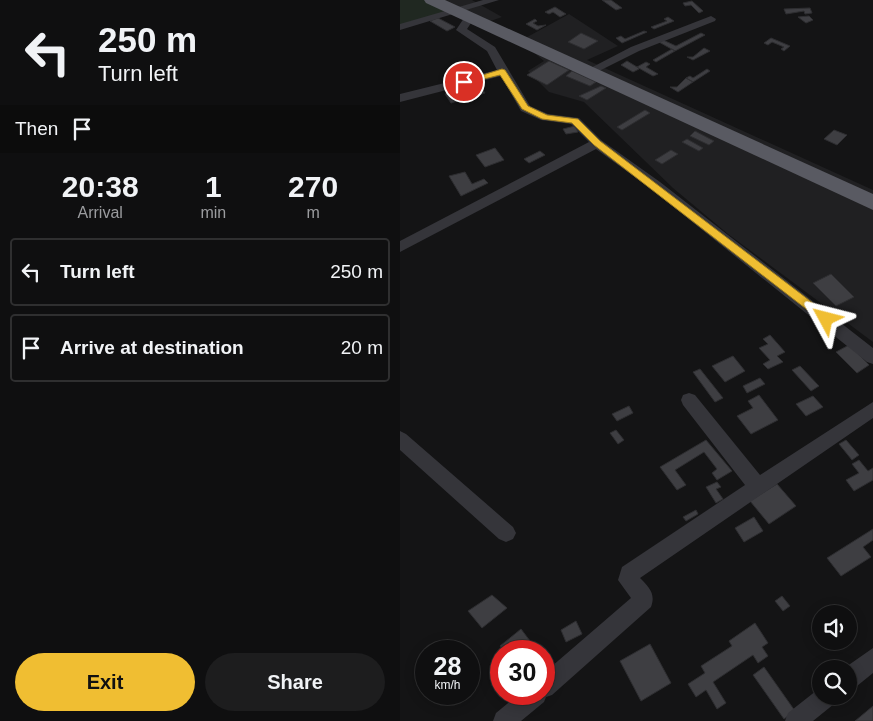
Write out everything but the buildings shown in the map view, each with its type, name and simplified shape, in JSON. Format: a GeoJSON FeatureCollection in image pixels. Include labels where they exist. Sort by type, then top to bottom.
{"type":"FeatureCollection","features":[{"type":"Feature","properties":{"kind":"highway"},"geometry":{"type":"LineString","coordinates":[[432,0],[873,203]]}},
{"type":"Feature","properties":{"kind":"street"},"geometry":{"type":"LineString","coordinates":[[400,28],[462,14],[494,0]]}},
{"type":"Feature","properties":{"kind":"street"},"geometry":{"type":"LineString","coordinates":[[462,14],[460,30],[491,49],[502,72],[525,108],[545,117],[575,121],[597,143],[655,186],[873,357]]}},
{"type":"Feature","properties":{"kind":"street"},"geometry":{"type":"LineString","coordinates":[[588,72],[635,49],[711,19]]}},
{"type":"Feature","properties":{"kind":"street"},"geometry":{"type":"LineString","coordinates":[[400,98],[502,72]]}},
{"type":"Feature","properties":{"kind":"street"},"geometry":{"type":"LineString","coordinates":[[400,247],[597,143]]}},
{"type":"Feature","properties":{"kind":"street"},"geometry":{"type":"LineString","coordinates":[[689,400],[758,487]]}},
{"type":"Feature","properties":{"kind":"street"},"geometry":{"type":"LineString","coordinates":[[555,677],[644,600],[643,596],[628,580],[629,574],[873,409]]}},
{"type":"Feature","properties":{"kind":"street"},"geometry":{"type":"LineString","coordinates":[[400,439],[506,533]]}},
{"type":"Feature","properties":{"kind":"street"},"geometry":{"type":"LineString","coordinates":[[857,672],[873,659]]}},
{"type":"Feature","properties":{"kind":"street"},"geometry":{"type":"LineString","coordinates":[[504,721],[523,705]]}},
{"type":"Feature","properties":{"kind":"street"},"geometry":{"type":"LineString","coordinates":[[796,721],[815,705]]}},
{"type":"Feature","properties":{"kind":"shaded area"},"geometry":{"type":"Polygon","coordinates":[[[400,0],[428,0],[451,10],[400,26],[400,0]]]}},
{"type":"Feature","properties":{"kind":"shaded area"},"geometry":{"type":"Polygon","coordinates":[[[428,0],[472,0],[502,17],[482,24],[428,0]]]}},
{"type":"Feature","properties":{"kind":"shaded area"},"geometry":{"type":"Polygon","coordinates":[[[569,14],[618,46],[587,60],[873,190],[873,342],[728,234],[673,188],[584,102],[549,92],[528,71],[544,61],[520,41],[569,14]]]}},
{"type":"Feature","properties":{"kind":"route"},"geometry":{"type":"LineString","coordinates":[[464,82],[502,72],[525,108],[545,117],[575,121],[597,143],[826,319]]}}]}
